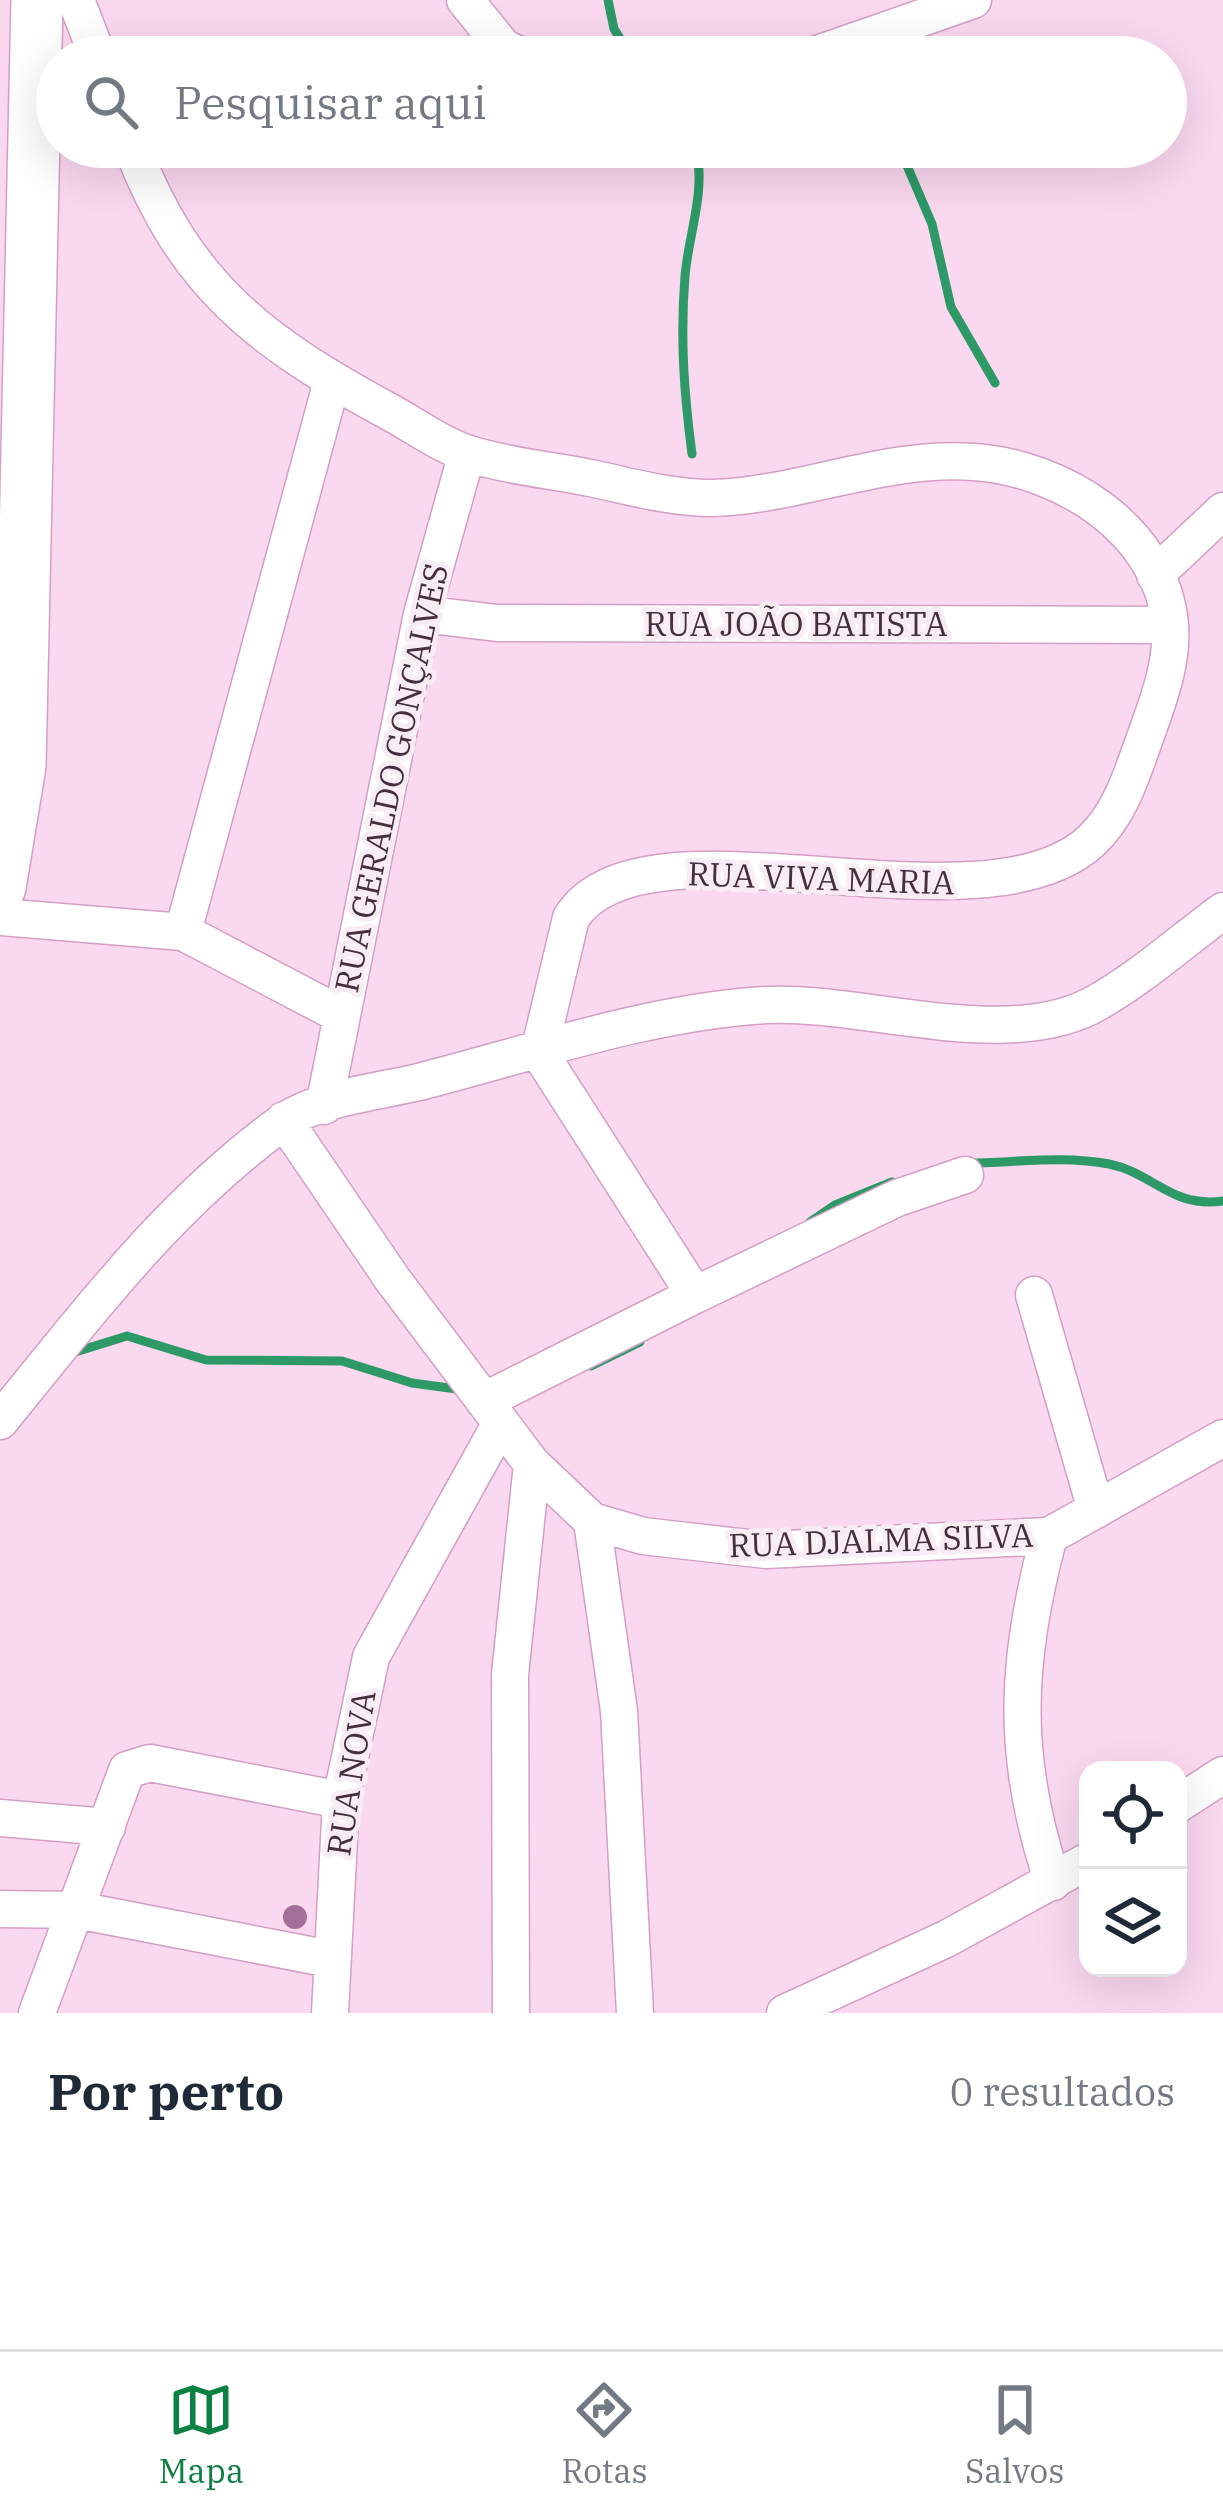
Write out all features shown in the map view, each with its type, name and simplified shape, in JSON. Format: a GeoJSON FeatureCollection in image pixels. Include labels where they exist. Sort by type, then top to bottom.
{"type":"FeatureCollection","features":[{"type":"Feature","properties":{"kind":"main road"},"geometry":{"type":"LineString","coordinates":[[0,887],[20,766],[14,392],[37,0]]}},
{"type":"Feature","properties":{"kind":"street"},"geometry":{"type":"LineString","coordinates":[[76,0],[90,36]]}},
{"type":"Feature","properties":{"kind":"street"},"geometry":{"type":"LineString","coordinates":[[465,0],[494,36]]}},
{"type":"Feature","properties":{"kind":"street"},"geometry":{"type":"LineString","coordinates":[[869,36],[973,0]]}},
{"type":"Feature","properties":{"kind":"street","name":"RUA VIVA MARIA"},"geometry":{"type":"LineString","coordinates":[[142,168],[176,242],[214,291],[332,381],[467,453],[703,498],[747,496],[928,464],[974,462],[1026,472],[1090,497],[1155,575],[1170,625],[1164,686],[1120,806],[1088,845],[1040,866],[972,883],[713,870],[650,875],[600,887],[571,918],[539,1052]]}},
{"type":"Feature","properties":{"kind":"street"},"geometry":{"type":"LineString","coordinates":[[183,932],[332,381]]}},
{"type":"Feature","properties":{"kind":"street","name":"RUA GERALDO GONÇALVES"},"geometry":{"type":"LineString","coordinates":[[324,1106],[422,614],[467,453]]}},
{"type":"Feature","properties":{"kind":"street"},"geometry":{"type":"LineString","coordinates":[[1155,575],[1223,511]]}},
{"type":"Feature","properties":{"kind":"street","name":"RUA JOÃO BATISTA"},"geometry":{"type":"LineString","coordinates":[[422,614],[497,623],[1170,625]]}},
{"type":"Feature","properties":{"kind":"street"},"geometry":{"type":"LineString","coordinates":[[0,1421],[160,1225],[284,1120],[324,1106],[689,1016],[764,1005],[837,1006],[994,1026],[1053,1017],[1095,1005],[1223,911]]}},
{"type":"Feature","properties":{"kind":"street"},"geometry":{"type":"LineString","coordinates":[[0,917],[183,932],[341,1016]]}},
{"type":"Feature","properties":{"kind":"street"},"geometry":{"type":"LineString","coordinates":[[539,1052],[695,1295]]}},
{"type":"Feature","properties":{"kind":"street","name":"RUA DJALMA SILVA"},"geometry":{"type":"LineString","coordinates":[[284,1120],[393,1280],[532,1464],[592,1522],[643,1536],[766,1550],[1049,1536],[1223,1438]]}},
{"type":"Feature","properties":{"kind":"street"},"geometry":{"type":"LineString","coordinates":[[493,1412],[695,1295],[897,1198],[965,1175]]}},
{"type":"Feature","properties":{"kind":"street"},"geometry":{"type":"LineString","coordinates":[[1034,1295],[1096,1510]]}},
{"type":"Feature","properties":{"kind":"street","name":"RUA NOVA"},"geometry":{"type":"LineString","coordinates":[[330,2013],[341,1800],[371,1657],[493,1412]]}},
{"type":"Feature","properties":{"kind":"street"},"geometry":{"type":"LineString","coordinates":[[511,2013],[510,1675],[532,1464]]}},
{"type":"Feature","properties":{"kind":"street"},"geometry":{"type":"LineString","coordinates":[[592,1522],[619,1711],[635,2013]]}},
{"type":"Feature","properties":{"kind":"street"},"geometry":{"type":"LineString","coordinates":[[1049,1536],[1028,1613],[1020,1681],[1023,1766],[1053,1882]]}},
{"type":"Feature","properties":{"kind":"street"},"geometry":{"type":"LineString","coordinates":[[38,2013],[121,1777],[139,1765],[341,1800]]}},
{"type":"Feature","properties":{"kind":"street"},"geometry":{"type":"LineString","coordinates":[[1187,1798],[1223,1775]]}},
{"type":"Feature","properties":{"kind":"street"},"geometry":{"type":"LineString","coordinates":[[0,1818],[107,1827]]}},
{"type":"Feature","properties":{"kind":"street"},"geometry":{"type":"LineString","coordinates":[[785,2013],[1079,1866]]}},
{"type":"Feature","properties":{"kind":"street"},"geometry":{"type":"LineString","coordinates":[[0,1909],[77,1910],[330,1959]]}},
{"type":"Feature","properties":{"kind":"waterway"},"geometry":{"type":"LineString","coordinates":[[608,0],[618,36]]}},
{"type":"Feature","properties":{"kind":"waterway"},"geometry":{"type":"LineString","coordinates":[[692,454],[683,321],[699,168]]}},
{"type":"Feature","properties":{"kind":"waterway"},"geometry":{"type":"LineString","coordinates":[[908,168],[932,224],[951,307],[995,383]]}},
{"type":"Feature","properties":{"kind":"waterway"},"geometry":{"type":"LineString","coordinates":[[966,1163],[1092,1161],[1125,1168],[1189,1199],[1223,1201]]}},
{"type":"Feature","properties":{"kind":"waterway"},"geometry":{"type":"LineString","coordinates":[[810,1222],[835,1205],[892,1182]]}},
{"type":"Feature","properties":{"kind":"waterway"},"geometry":{"type":"LineString","coordinates":[[72,1353],[127,1336],[206,1360],[342,1361],[412,1383],[464,1390]]}},
{"type":"Feature","properties":{"kind":"waterway"},"geometry":{"type":"LineString","coordinates":[[591,1366],[640,1342]]}}]}
